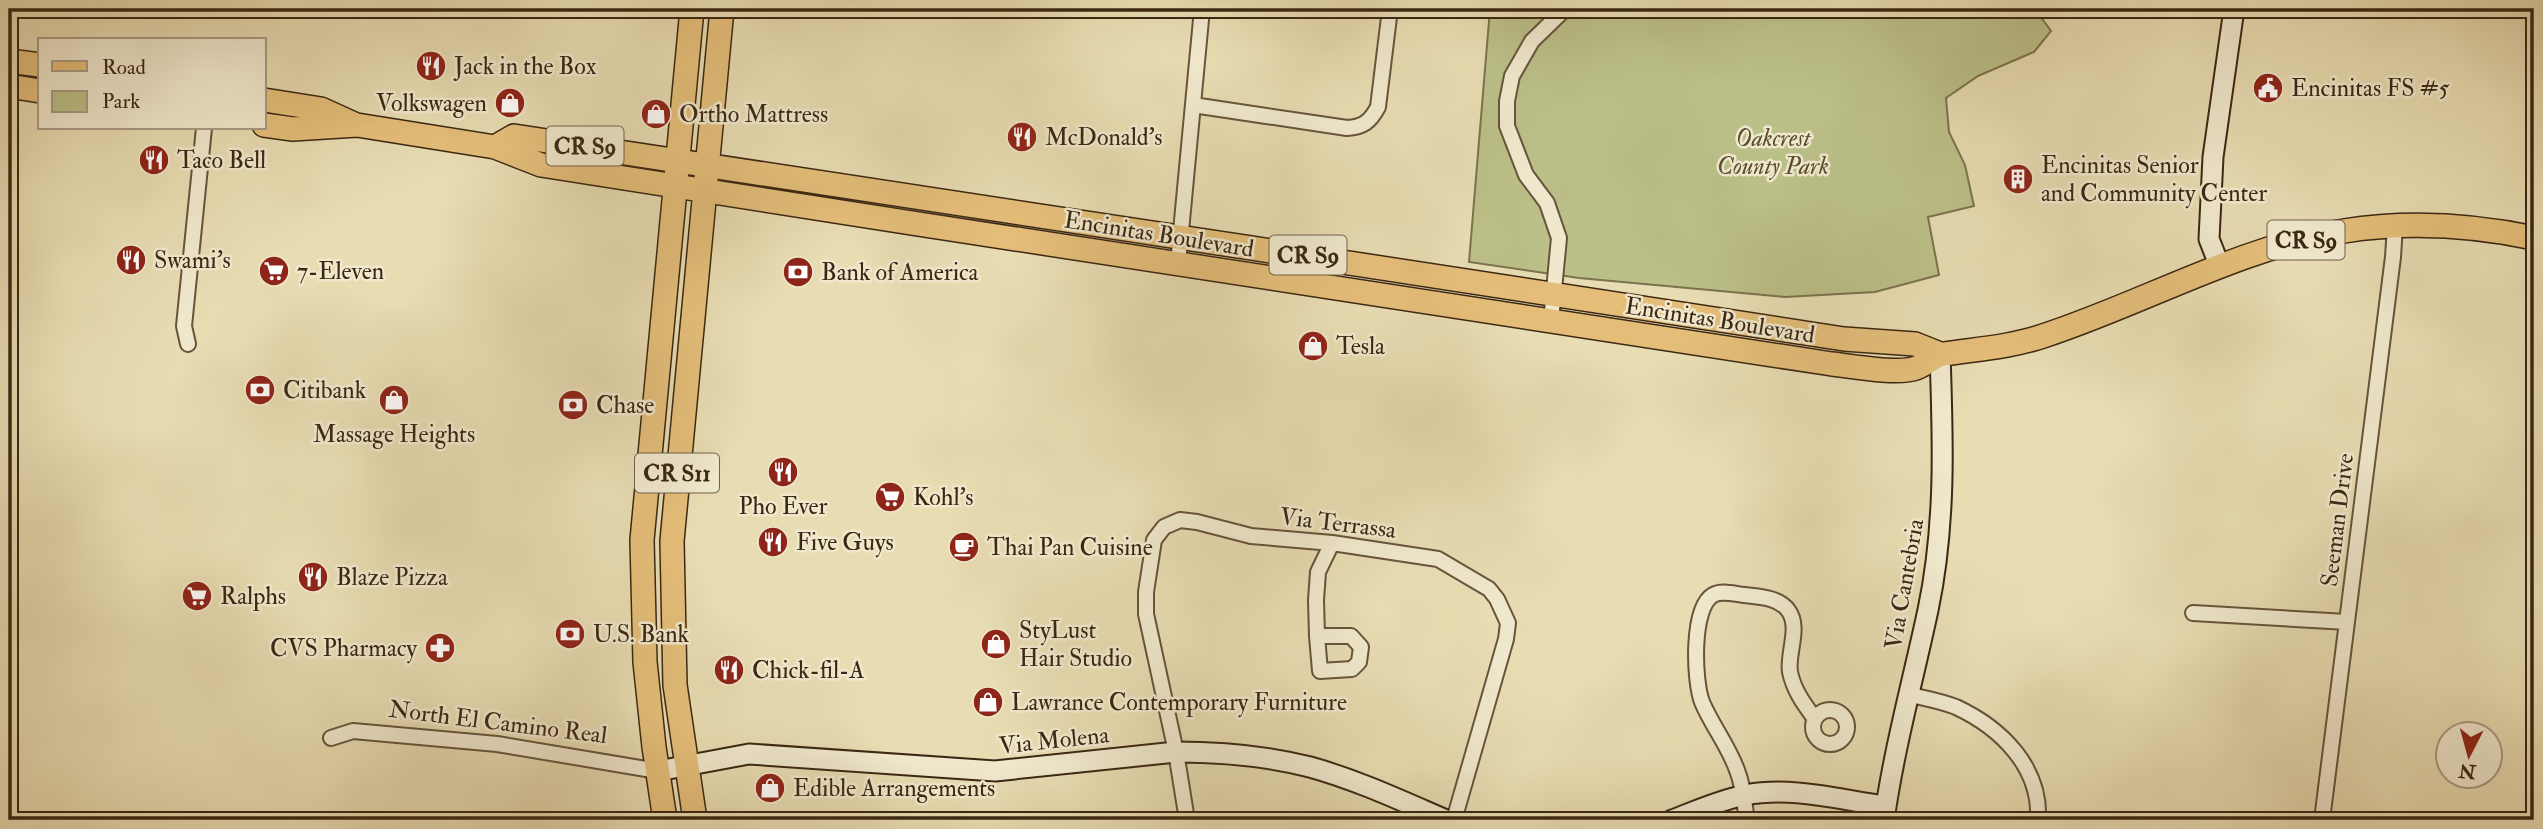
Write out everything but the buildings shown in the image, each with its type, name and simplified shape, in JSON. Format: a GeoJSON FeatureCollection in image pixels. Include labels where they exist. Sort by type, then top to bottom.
{"type":"FeatureCollection","features":[{"type":"Feature","properties":{"kind":"main road"},"geometry":{"type":"LineString","coordinates":[[677,161],[692,9]]}},
{"type":"Feature","properties":{"kind":"main road"},"geometry":{"type":"LineString","coordinates":[[708,166],[722,9]]}},
{"type":"Feature","properties":{"kind":"main road"},"geometry":{"type":"LineString","coordinates":[[9,61],[38,65]]}},
{"type":"Feature","properties":{"kind":"main road"},"geometry":{"type":"LineString","coordinates":[[9,86],[38,91]]}},
{"type":"Feature","properties":{"kind":"main road","name":"Encinitas Boulevard"},"geometry":{"type":"LineString","coordinates":[[266,100],[321,109],[357,125]]}},
{"type":"Feature","properties":{"kind":"main road","name":"Encinitas Boulevard"},"geometry":{"type":"LineString","coordinates":[[266,125],[293,129],[357,125],[495,146],[541,165],[959,231],[1884,370],[1915,369],[1940,354],[1989,349],[2042,337],[2264,251],[2343,231],[2395,226],[2482,228],[2534,238]]}},
{"type":"Feature","properties":{"kind":"main road","name":"Encinitas Boulevard"},"geometry":{"type":"LineString","coordinates":[[495,146],[514,136],[1844,339],[1915,344],[1940,354]]}},
{"type":"Feature","properties":{"kind":"main road","name":"CR S11"},"geometry":{"type":"LineString","coordinates":[[665,820],[645,662],[642,540],[677,161]]}},
{"type":"Feature","properties":{"kind":"main road","name":"CR S11"},"geometry":{"type":"LineString","coordinates":[[695,820],[675,685],[672,541],[708,166]]}},
{"type":"Feature","properties":{"kind":"main road"},"geometry":{"type":"LineString","coordinates":[[959,231],[992,224],[1052,233],[1061,220]]}},
{"type":"Feature","properties":{"kind":"main road"},"geometry":{"type":"LineString","coordinates":[[649,460],[664,470],[663,530],[672,541]]}},
{"type":"Feature","properties":{"kind":"main road"},"geometry":{"type":"LineString","coordinates":[[644,578],[663,596],[667,682],[677,704]]}},
{"type":"Feature","properties":{"kind":"street"},"geometry":{"type":"LineString","coordinates":[[1178,263],[1202,9]]}},
{"type":"Feature","properties":{"kind":"street"},"geometry":{"type":"LineString","coordinates":[[1193,105],[1347,128],[1360,127],[1371,119],[1378,107],[1390,9]]}},
{"type":"Feature","properties":{"kind":"street"},"geometry":{"type":"LineString","coordinates":[[1552,321],[1559,238],[1546,203],[1526,175],[1507,126],[1507,101],[1512,76],[1532,41],[1565,9]]}},
{"type":"Feature","properties":{"kind":"street"},"geometry":{"type":"LineString","coordinates":[[2220,267],[2209,239],[2209,225],[2213,157],[2234,9]]}},
{"type":"Feature","properties":{"kind":"street"},"geometry":{"type":"LineString","coordinates":[[187,344],[184,326],[204,130]]}},
{"type":"Feature","properties":{"kind":"street","name":"Seeman Drive"},"geometry":{"type":"LineString","coordinates":[[2322,820],[2395,226]]}},
{"type":"Feature","properties":{"kind":"street","name":"Via Cantebria"},"geometry":{"type":"LineString","coordinates":[[1885,813],[1928,609],[1941,519],[1944,453],[1940,354]]}},
{"type":"Feature","properties":{"kind":"street","name":"Via Terrassa"},"geometry":{"type":"LineString","coordinates":[[1187,820],[1177,752],[1146,614],[1146,592],[1154,540],[1164,527],[1180,520],[1251,536],[1332,543],[1438,559],[1489,589],[1497,599],[1508,623],[1506,639],[1454,820]]}},
{"type":"Feature","properties":{"kind":"street"},"geometry":{"type":"LineString","coordinates":[[1317,636],[1315,600],[1318,572],[1332,543]]}},
{"type":"Feature","properties":{"kind":"street"},"geometry":{"type":"LineString","coordinates":[[1747,820],[1745,795],[1738,771],[1702,701],[1696,680],[1701,610],[1706,601],[1715,594],[1725,592],[1772,599],[1787,608],[1794,621],[1790,671],[1798,696],[1815,719]]}},
{"type":"Feature","properties":{"kind":"street"},"geometry":{"type":"LineString","coordinates":[[2193,613],[2347,622]]}},
{"type":"Feature","properties":{"kind":"street"},"geometry":{"type":"LineString","coordinates":[[1908,694],[1954,706],[1998,733],[2012,746],[2027,768],[2039,806],[2038,820]]}},
{"type":"Feature","properties":{"kind":"street","name":"North El Camino Real"},"geometry":{"type":"LineString","coordinates":[[331,738],[353,731],[497,744],[658,771]]}},
{"type":"Feature","properties":{"kind":"street","name":"Via Molena"},"geometry":{"type":"LineString","coordinates":[[658,771],[749,754],[995,771],[1177,752],[1204,752],[1271,759],[1310,767],[1360,783],[1446,820]]}},
{"type":"Feature","properties":{"kind":"street"},"geometry":{"type":"LineString","coordinates":[[1672,820],[1745,795],[1802,792],[1885,813]]}},
{"type":"Feature","properties":{"kind":"green space","name":"Oakcrest County Park"},"geometry":{"type":"Polygon","coordinates":[[[1490,9],[2035,9],[2051,31],[2034,52],[1978,76],[1946,98],[1949,132],[1965,165],[1974,206],[1928,217],[1939,275],[1875,292],[1785,297],[1579,278],[1469,262],[1490,9]]]}},
{"type":"Feature","properties":{"kind":"place","name":"Jack in the Box"},"geometry":{"type":"Point","coordinates":[431,66]}},
{"type":"Feature","properties":{"kind":"place","name":"Encinitas FS #5"},"geometry":{"type":"Point","coordinates":[2268,88]}},
{"type":"Feature","properties":{"kind":"place","name":"Volkswagen"},"geometry":{"type":"Point","coordinates":[510,103]}},
{"type":"Feature","properties":{"kind":"place","name":"Ortho Mattress"},"geometry":{"type":"Point","coordinates":[656,114]}},
{"type":"Feature","properties":{"kind":"place","name":"McDonald's"},"geometry":{"type":"Point","coordinates":[1022,137]}},
{"type":"Feature","properties":{"kind":"place","name":"Taco Bell"},"geometry":{"type":"Point","coordinates":[154,160]}},
{"type":"Feature","properties":{"kind":"place","name":"Encinitas Senior and Community Center"},"geometry":{"type":"Point","coordinates":[2018,179]}},
{"type":"Feature","properties":{"kind":"place","name":"Swami's"},"geometry":{"type":"Point","coordinates":[131,260]}},
{"type":"Feature","properties":{"kind":"place","name":"7-Eleven"},"geometry":{"type":"Point","coordinates":[274,271]}},
{"type":"Feature","properties":{"kind":"place","name":"Bank of America"},"geometry":{"type":"Point","coordinates":[798,272]}},
{"type":"Feature","properties":{"kind":"place","name":"Tesla"},"geometry":{"type":"Point","coordinates":[1313,346]}},
{"type":"Feature","properties":{"kind":"place","name":"Citibank"},"geometry":{"type":"Point","coordinates":[260,390]}},
{"type":"Feature","properties":{"kind":"place","name":"Massage Heights"},"geometry":{"type":"Point","coordinates":[394,400]}},
{"type":"Feature","properties":{"kind":"place","name":"Chase"},"geometry":{"type":"Point","coordinates":[573,405]}},
{"type":"Feature","properties":{"kind":"place","name":"Pho Ever"},"geometry":{"type":"Point","coordinates":[783,472]}},
{"type":"Feature","properties":{"kind":"place","name":"Kohl's"},"geometry":{"type":"Point","coordinates":[890,497]}},
{"type":"Feature","properties":{"kind":"place","name":"Five Guys"},"geometry":{"type":"Point","coordinates":[773,542]}},
{"type":"Feature","properties":{"kind":"place","name":"Thai Pan Cuisine"},"geometry":{"type":"Point","coordinates":[964,547]}},
{"type":"Feature","properties":{"kind":"place","name":"Blaze Pizza"},"geometry":{"type":"Point","coordinates":[313,577]}},
{"type":"Feature","properties":{"kind":"place","name":"Ralphs"},"geometry":{"type":"Point","coordinates":[197,596]}},
{"type":"Feature","properties":{"kind":"place","name":"U.S. Bank"},"geometry":{"type":"Point","coordinates":[570,634]}},
{"type":"Feature","properties":{"kind":"place","name":"StyLust Hair Studio"},"geometry":{"type":"Point","coordinates":[996,644]}},
{"type":"Feature","properties":{"kind":"place","name":"CVS Pharmacy"},"geometry":{"type":"Point","coordinates":[440,648]}},
{"type":"Feature","properties":{"kind":"place","name":"Chick-fil-A"},"geometry":{"type":"Point","coordinates":[729,670]}},
{"type":"Feature","properties":{"kind":"place","name":"Lawrance Contemporary Furniture"},"geometry":{"type":"Point","coordinates":[988,702]}},
{"type":"Feature","properties":{"kind":"place","name":"Edible Arrangements"},"geometry":{"type":"Point","coordinates":[770,788]}}]}
